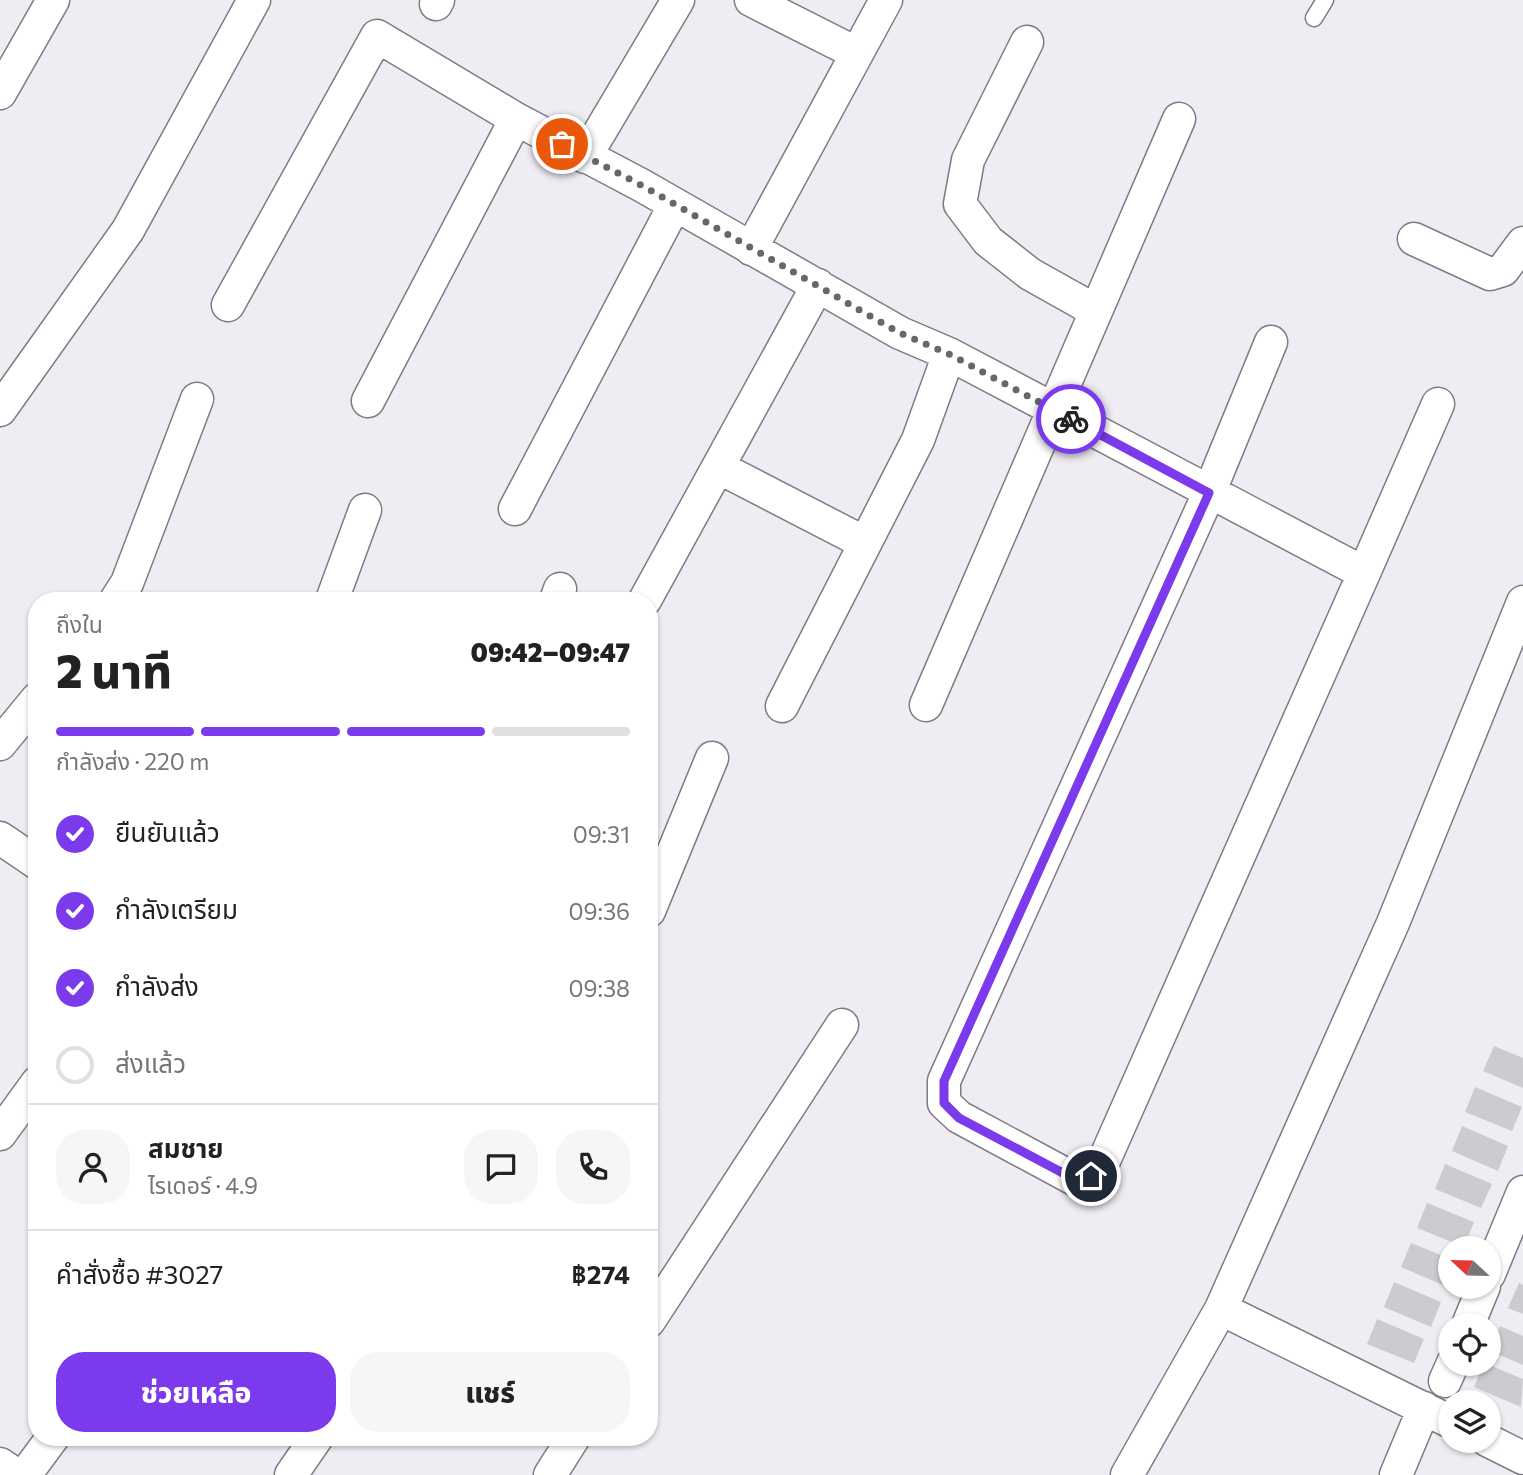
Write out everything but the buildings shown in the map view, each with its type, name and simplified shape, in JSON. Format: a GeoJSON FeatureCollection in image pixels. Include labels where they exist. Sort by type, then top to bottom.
{"type":"FeatureCollection","features":[{"type":"Feature","properties":{"kind":"street"},"geometry":{"type":"LineString","coordinates":[[0,93],[53,0]]}},
{"type":"Feature","properties":{"kind":"street"},"geometry":{"type":"LineString","coordinates":[[0,410],[128,230],[254,0]]}},
{"type":"Feature","properties":{"kind":"street"},"geometry":{"type":"LineString","coordinates":[[585,157],[678,0]]}},
{"type":"Feature","properties":{"kind":"street"},"geometry":{"type":"LineString","coordinates":[[751,0],[856,53]]}},
{"type":"Feature","properties":{"kind":"street"},"geometry":{"type":"LineString","coordinates":[[751,249],[886,0]]}},
{"type":"Feature","properties":{"kind":"street"},"geometry":{"type":"LineString","coordinates":[[228,305],[377,36],[516,119],[641,185],[900,333],[949,354],[1364,573]]}},
{"type":"Feature","properties":{"kind":"street"},"geometry":{"type":"LineString","coordinates":[[1027,42],[968,160],[960,204],[988,241],[1030,274],[1096,311]]}},
{"type":"Feature","properties":{"kind":"street"},"geometry":{"type":"LineString","coordinates":[[368,401],[516,119]]}},
{"type":"Feature","properties":{"kind":"street"},"geometry":{"type":"LineString","coordinates":[[926,705],[1179,119]]}},
{"type":"Feature","properties":{"kind":"street"},"geometry":{"type":"LineString","coordinates":[[515,509],[674,206]]}},
{"type":"Feature","properties":{"kind":"street"},"geometry":{"type":"LineString","coordinates":[[1414,239],[1490,274],[1503,270],[1523,243]]}},
{"type":"Feature","properties":{"kind":"street"},"geometry":{"type":"LineString","coordinates":[[649,592],[818,285]]}},
{"type":"Feature","properties":{"kind":"street"},"geometry":{"type":"LineString","coordinates":[[1271,342],[1209,493],[944,1081],[944,1103],[959,1118],[1076,1180],[1091,1176],[1103,1163],[1438,404]]}},
{"type":"Feature","properties":{"kind":"street"},"geometry":{"type":"LineString","coordinates":[[782,706],[918,440],[949,354]]}},
{"type":"Feature","properties":{"kind":"street"},"geometry":{"type":"LineString","coordinates":[[121,592],[127,583],[197,399]]}},
{"type":"Feature","properties":{"kind":"street"},"geometry":{"type":"LineString","coordinates":[[718,467],[865,543]]}},
{"type":"Feature","properties":{"kind":"street"},"geometry":{"type":"LineString","coordinates":[[335,592],[365,510]]}},
{"type":"Feature","properties":{"kind":"street"},"geometry":{"type":"LineString","coordinates":[[1127,1475],[1221,1309],[1393,923],[1523,602]]}},
{"type":"Feature","properties":{"kind":"street"},"geometry":{"type":"LineString","coordinates":[[0,744],[28,710]]}},
{"type":"Feature","properties":{"kind":"street"},"geometry":{"type":"LineString","coordinates":[[658,889],[712,758]]}},
{"type":"Feature","properties":{"kind":"street"},"geometry":{"type":"LineString","coordinates":[[0,838],[28,857]]}},
{"type":"Feature","properties":{"kind":"street"},"geometry":{"type":"LineString","coordinates":[[660,1282],[842,1025]]}},
{"type":"Feature","properties":{"kind":"street"},"geometry":{"type":"LineString","coordinates":[[0,1134],[28,1095]]}},
{"type":"Feature","properties":{"kind":"street"},"geometry":{"type":"LineString","coordinates":[[1502,1243],[1523,1192]]}},
{"type":"Feature","properties":{"kind":"street"},"geometry":{"type":"LineString","coordinates":[[1221,1309],[1437,1415],[1396,1475]]}},
{"type":"Feature","properties":{"kind":"street"},"geometry":{"type":"LineString","coordinates":[[25,1475],[46,1446]]}},
{"type":"Feature","properties":{"kind":"street"},"geometry":{"type":"LineString","coordinates":[[293,1474],[311,1446]]}},
{"type":"Feature","properties":{"kind":"street"},"geometry":{"type":"LineString","coordinates":[[550,1475],[568,1446]]}},
{"type":"Feature","properties":{"kind":"street"},"geometry":{"type":"LineString","coordinates":[[1501,1447],[1523,1458]]}},
{"type":"Feature","properties":{"kind":"street"},"geometry":{"type":"LineString","coordinates":[[0,1464],[16,1475]]}},
{"type":"Feature","properties":{"kind":"lane"},"geometry":{"type":"LineString","coordinates":[[1314,18],[1325,0]]}},
{"type":"Feature","properties":{"kind":"way so far"},"geometry":{"type":"LineString","coordinates":[[562,144],[641,185],[900,333],[949,354],[1071,419]]}},
{"type":"Feature","properties":{"kind":"route"},"geometry":{"type":"LineString","coordinates":[[1071,419],[1209,493],[944,1081],[944,1103],[959,1118],[1076,1180],[1091,1176]]}}]}
